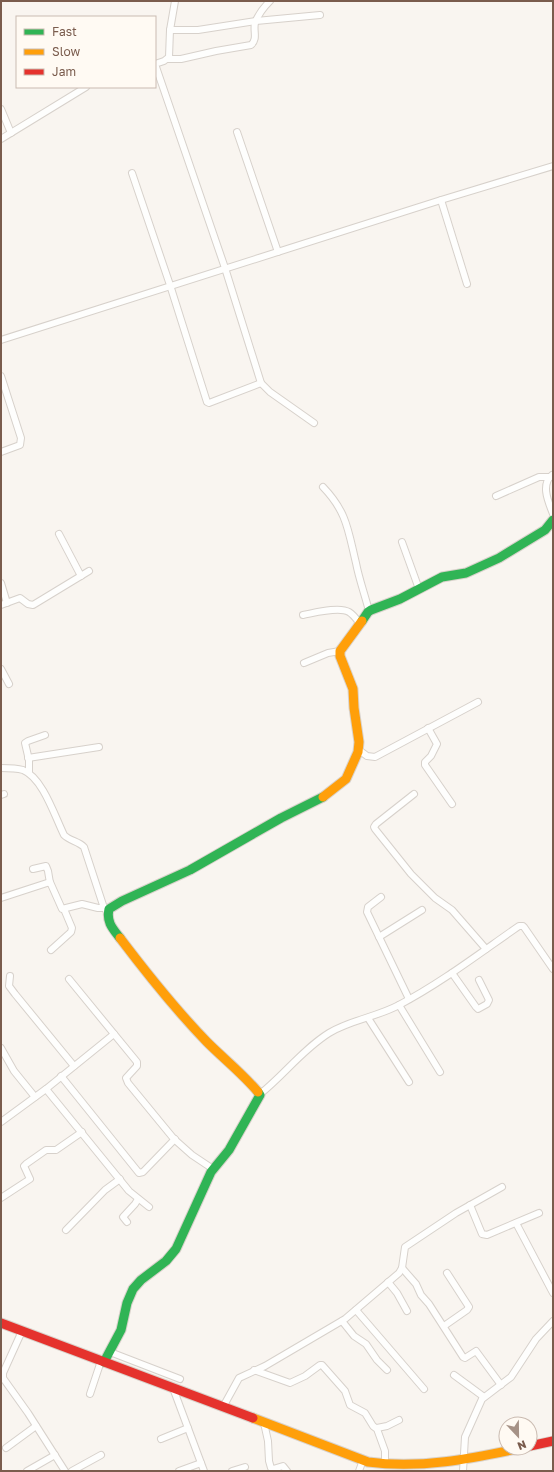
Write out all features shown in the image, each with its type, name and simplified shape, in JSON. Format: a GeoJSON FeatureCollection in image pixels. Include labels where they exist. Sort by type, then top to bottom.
{"type":"FeatureCollection","features":[{"type":"Feature","properties":{"kind":"street"},"geometry":{"type":"LineString","coordinates":[[168,59],[170,53],[170,30],[175,1]]}},
{"type":"Feature","properties":{"kind":"street"},"geometry":{"type":"LineString","coordinates":[[156,64],[168,59],[181,59],[251,45],[255,40],[256,21],[270,1]]}},
{"type":"Feature","properties":{"kind":"street"},"geometry":{"type":"LineString","coordinates":[[170,30],[198,30],[256,21],[320,15]]}},
{"type":"Feature","properties":{"kind":"street"},"geometry":{"type":"LineString","coordinates":[[156,67],[225,268],[261,383],[270,392],[314,423]]}},
{"type":"Feature","properties":{"kind":"street"},"geometry":{"type":"LineString","coordinates":[[1,139],[84,88]]}},
{"type":"Feature","properties":{"kind":"street"},"geometry":{"type":"LineString","coordinates":[[1,108],[11,133]]}},
{"type":"Feature","properties":{"kind":"street"},"geometry":{"type":"LineString","coordinates":[[237,132],[278,252]]}},
{"type":"Feature","properties":{"kind":"street"},"geometry":{"type":"LineString","coordinates":[[1,340],[170,285],[553,166]]}},
{"type":"Feature","properties":{"kind":"street"},"geometry":{"type":"LineString","coordinates":[[132,173],[170,285],[207,402],[209,403],[261,383]]}},
{"type":"Feature","properties":{"kind":"street"},"geometry":{"type":"LineString","coordinates":[[441,200],[466,284]]}},
{"type":"Feature","properties":{"kind":"street"},"geometry":{"type":"LineString","coordinates":[[1,376],[21,438],[20,445],[1,452]]}},
{"type":"Feature","properties":{"kind":"street"},"geometry":{"type":"LineString","coordinates":[[496,496],[539,477],[551,475]]}},
{"type":"Feature","properties":{"kind":"street"},"geometry":{"type":"LineString","coordinates":[[551,475],[547,483],[546,492],[553,514]]}},
{"type":"Feature","properties":{"kind":"street"},"geometry":{"type":"LineString","coordinates":[[323,487],[338,504],[350,533],[356,563],[370,611]]}},
{"type":"Feature","properties":{"kind":"street"},"geometry":{"type":"LineString","coordinates":[[64,909],[82,904],[106,910],[109,909],[190,870],[330,792],[346,779],[352,768],[359,742],[353,689],[340,656],[340,651],[370,611],[400,599],[442,577],[466,573],[498,558],[545,530],[553,520]]}},
{"type":"Feature","properties":{"kind":"street"},"geometry":{"type":"LineString","coordinates":[[59,534],[81,576]]}},
{"type":"Feature","properties":{"kind":"street"},"geometry":{"type":"LineString","coordinates":[[402,542],[419,588]]}},
{"type":"Feature","properties":{"kind":"street"},"geometry":{"type":"LineString","coordinates":[[1,583],[4,604],[20,598],[28,604],[33,605],[89,571]]}},
{"type":"Feature","properties":{"kind":"street"},"geometry":{"type":"LineString","coordinates":[[303,615],[332,610],[345,610],[352,614],[360,624]]}},
{"type":"Feature","properties":{"kind":"street"},"geometry":{"type":"LineString","coordinates":[[304,663],[328,653],[340,651]]}},
{"type":"Feature","properties":{"kind":"street"},"geometry":{"type":"LineString","coordinates":[[1,669],[9,684]]}},
{"type":"Feature","properties":{"kind":"street"},"geometry":{"type":"LineString","coordinates":[[358,750],[367,756],[375,757],[478,702]]}},
{"type":"Feature","properties":{"kind":"street"},"geometry":{"type":"LineString","coordinates":[[428,728],[437,744],[431,756],[425,762],[425,765],[452,804]]}},
{"type":"Feature","properties":{"kind":"street"},"geometry":{"type":"LineString","coordinates":[[29,774],[26,742],[45,735]]}},
{"type":"Feature","properties":{"kind":"street"},"geometry":{"type":"LineString","coordinates":[[28,758],[99,747]]}},
{"type":"Feature","properties":{"kind":"street"},"geometry":{"type":"LineString","coordinates":[[1,768],[16,768],[29,774],[42,790],[64,835],[68,839],[81,844],[84,847],[106,910],[108,921],[112,928],[157,987],[208,1043],[246,1078],[260,1094]]}},
{"type":"Feature","properties":{"kind":"street"},"geometry":{"type":"LineString","coordinates":[[414,794],[374,827],[411,874],[435,898],[452,910],[486,949]]}},
{"type":"Feature","properties":{"kind":"street"},"geometry":{"type":"LineString","coordinates":[[33,869],[46,866],[50,883],[72,928],[71,932],[51,950]]}},
{"type":"Feature","properties":{"kind":"street"},"geometry":{"type":"LineString","coordinates":[[1,898],[50,883]]}},
{"type":"Feature","properties":{"kind":"street"},"geometry":{"type":"LineString","coordinates":[[381,898],[366,909],[409,999]]}},
{"type":"Feature","properties":{"kind":"street"},"geometry":{"type":"LineString","coordinates":[[379,937],[422,910]]}},
{"type":"Feature","properties":{"kind":"street"},"geometry":{"type":"LineString","coordinates":[[90,1394],[103,1361],[110,1352],[121,1330],[125,1309],[133,1289],[141,1280],[166,1261],[176,1249],[213,1169],[229,1150],[260,1097],[260,1094],[296,1060],[329,1033],[399,1005],[452,973],[519,926],[523,926],[553,969]]}},
{"type":"Feature","properties":{"kind":"street"},"geometry":{"type":"LineString","coordinates":[[452,973],[478,1009],[487,1004],[489,1000],[479,980]]}},
{"type":"Feature","properties":{"kind":"street"},"geometry":{"type":"LineString","coordinates":[[10,976],[9,986],[74,1066]]}},
{"type":"Feature","properties":{"kind":"street"},"geometry":{"type":"LineString","coordinates":[[70,979],[137,1062],[137,1066],[126,1078],[126,1081],[175,1140],[192,1155],[213,1169]]}},
{"type":"Feature","properties":{"kind":"street"},"geometry":{"type":"LineString","coordinates":[[399,1005],[440,1072]]}},
{"type":"Feature","properties":{"kind":"street"},"geometry":{"type":"LineString","coordinates":[[368,1018],[410,1082]]}},
{"type":"Feature","properties":{"kind":"street"},"geometry":{"type":"LineString","coordinates":[[1,1122],[46,1089],[114,1034]]}},
{"type":"Feature","properties":{"kind":"street"},"geometry":{"type":"LineString","coordinates":[[1,1048],[14,1071],[35,1097]]}},
{"type":"Feature","properties":{"kind":"street"},"geometry":{"type":"LineString","coordinates":[[61,1076],[139,1173],[143,1172],[175,1140]]}},
{"type":"Feature","properties":{"kind":"street"},"geometry":{"type":"LineString","coordinates":[[46,1089],[129,1190],[149,1207]]}},
{"type":"Feature","properties":{"kind":"street"},"geometry":{"type":"LineString","coordinates":[[1,1198],[30,1179],[24,1166],[26,1164],[46,1150],[56,1150],[82,1132]]}},
{"type":"Feature","properties":{"kind":"street"},"geometry":{"type":"LineString","coordinates":[[66,1230],[105,1190],[120,1179]]}},
{"type":"Feature","properties":{"kind":"street"},"geometry":{"type":"LineString","coordinates":[[225,1403],[239,1378],[271,1362],[342,1321],[399,1273],[402,1268],[405,1247],[435,1226],[502,1187]]}},
{"type":"Feature","properties":{"kind":"street"},"geometry":{"type":"LineString","coordinates":[[127,1222],[123,1217],[138,1199]]}},
{"type":"Feature","properties":{"kind":"street"},"geometry":{"type":"LineString","coordinates":[[470,1205],[482,1234],[484,1235],[489,1235],[538,1213]]}},
{"type":"Feature","properties":{"kind":"street"},"geometry":{"type":"LineString","coordinates":[[516,1223],[553,1293]]}},
{"type":"Feature","properties":{"kind":"street"},"geometry":{"type":"LineString","coordinates":[[402,1268],[416,1284],[421,1295],[444,1326],[464,1358],[476,1351],[500,1383]]}},
{"type":"Feature","properties":{"kind":"street"},"geometry":{"type":"LineString","coordinates":[[444,1326],[467,1310],[468,1307],[447,1273]]}},
{"type":"Feature","properties":{"kind":"street"},"geometry":{"type":"LineString","coordinates":[[388,1282],[397,1293],[407,1311]]}},
{"type":"Feature","properties":{"kind":"street"},"geometry":{"type":"LineString","coordinates":[[356,1310],[424,1389]]}},
{"type":"Feature","properties":{"kind":"street"},"geometry":{"type":"LineString","coordinates":[[342,1321],[354,1336],[366,1344],[377,1360],[387,1370]]}},
{"type":"Feature","properties":{"kind":"street"},"geometry":{"type":"LineString","coordinates":[[463,1471],[465,1437],[482,1395],[511,1377],[536,1340],[553,1322]]}},
{"type":"Feature","properties":{"kind":"street"},"geometry":{"type":"LineString","coordinates":[[1,1323],[173,1388],[225,1403],[264,1423],[364,1460],[415,1466],[464,1455],[498,1451]]}},
{"type":"Feature","properties":{"kind":"street"},"geometry":{"type":"LineString","coordinates":[[22,1331],[2,1378],[66,1471]]}},
{"type":"Feature","properties":{"kind":"street"},"geometry":{"type":"LineString","coordinates":[[110,1352],[180,1379]]}},
{"type":"Feature","properties":{"kind":"street"},"geometry":{"type":"LineString","coordinates":[[254,1370],[290,1383],[305,1376],[322,1365],[345,1391],[350,1405],[365,1413],[373,1426],[377,1428],[388,1463]]}},
{"type":"Feature","properties":{"kind":"street"},"geometry":{"type":"LineString","coordinates":[[454,1375],[482,1395]]}},
{"type":"Feature","properties":{"kind":"street"},"geometry":{"type":"LineString","coordinates":[[173,1388],[204,1471]]}},
{"type":"Feature","properties":{"kind":"street"},"geometry":{"type":"LineString","coordinates":[[377,1428],[399,1420]]}},
{"type":"Feature","properties":{"kind":"street"},"geometry":{"type":"LineString","coordinates":[[264,1423],[268,1441],[270,1466],[274,1469],[283,1466],[286,1471]]}},
{"type":"Feature","properties":{"kind":"street"},"geometry":{"type":"LineString","coordinates":[[6,1448],[36,1426]]}},
{"type":"Feature","properties":{"kind":"street"},"geometry":{"type":"LineString","coordinates":[[161,1439],[188,1428]]}},
{"type":"Feature","properties":{"kind":"street"},"geometry":{"type":"LineString","coordinates":[[538,1444],[553,1441]]}},
{"type":"Feature","properties":{"kind":"street"},"geometry":{"type":"LineString","coordinates":[[27,1471],[55,1455]]}},
{"type":"Feature","properties":{"kind":"street"},"geometry":{"type":"LineString","coordinates":[[72,1471],[101,1455]]}},
{"type":"Feature","properties":{"kind":"street"},"geometry":{"type":"LineString","coordinates":[[359,1471],[364,1460]]}},
{"type":"Feature","properties":{"kind":"street"},"geometry":{"type":"LineString","coordinates":[[179,1471],[201,1463]]}},
{"type":"Feature","properties":{"kind":"street"},"geometry":{"type":"LineString","coordinates":[[232,1471],[245,1467]]}},
{"type":"Feature","properties":{"kind":"traffic: fast"},"geometry":{"type":"LineString","coordinates":[[362,621],[371,610],[400,599],[442,577],[466,573],[499,558],[545,530],[553,520]]}},
{"type":"Feature","properties":{"kind":"traffic: fast"},"geometry":{"type":"LineString","coordinates":[[120,938],[109,922],[109,909],[122,901],[190,870],[281,818],[323,797]]}},
{"type":"Feature","properties":{"kind":"traffic: fast"},"geometry":{"type":"LineString","coordinates":[[104,1362],[121,1330],[127,1303],[133,1289],[141,1280],[166,1261],[176,1249],[211,1172],[229,1150],[260,1095],[258,1092]]}},
{"type":"Feature","properties":{"kind":"traffic: slow"},"geometry":{"type":"LineString","coordinates":[[323,797],[346,779],[358,752],[359,742],[353,689],[340,656],[340,651],[362,621]]}},
{"type":"Feature","properties":{"kind":"traffic: slow"},"geometry":{"type":"LineString","coordinates":[[120,938],[184,1017],[258,1092]]}},
{"type":"Feature","properties":{"kind":"traffic: slow"},"geometry":{"type":"LineString","coordinates":[[253,1418],[368,1462],[387,1464],[426,1464],[498,1453]]}},
{"type":"Feature","properties":{"kind":"traffic: jam"},"geometry":{"type":"LineString","coordinates":[[1,1323],[253,1418]]}},
{"type":"Feature","properties":{"kind":"traffic: jam"},"geometry":{"type":"LineString","coordinates":[[538,1444],[553,1441]]}}]}
